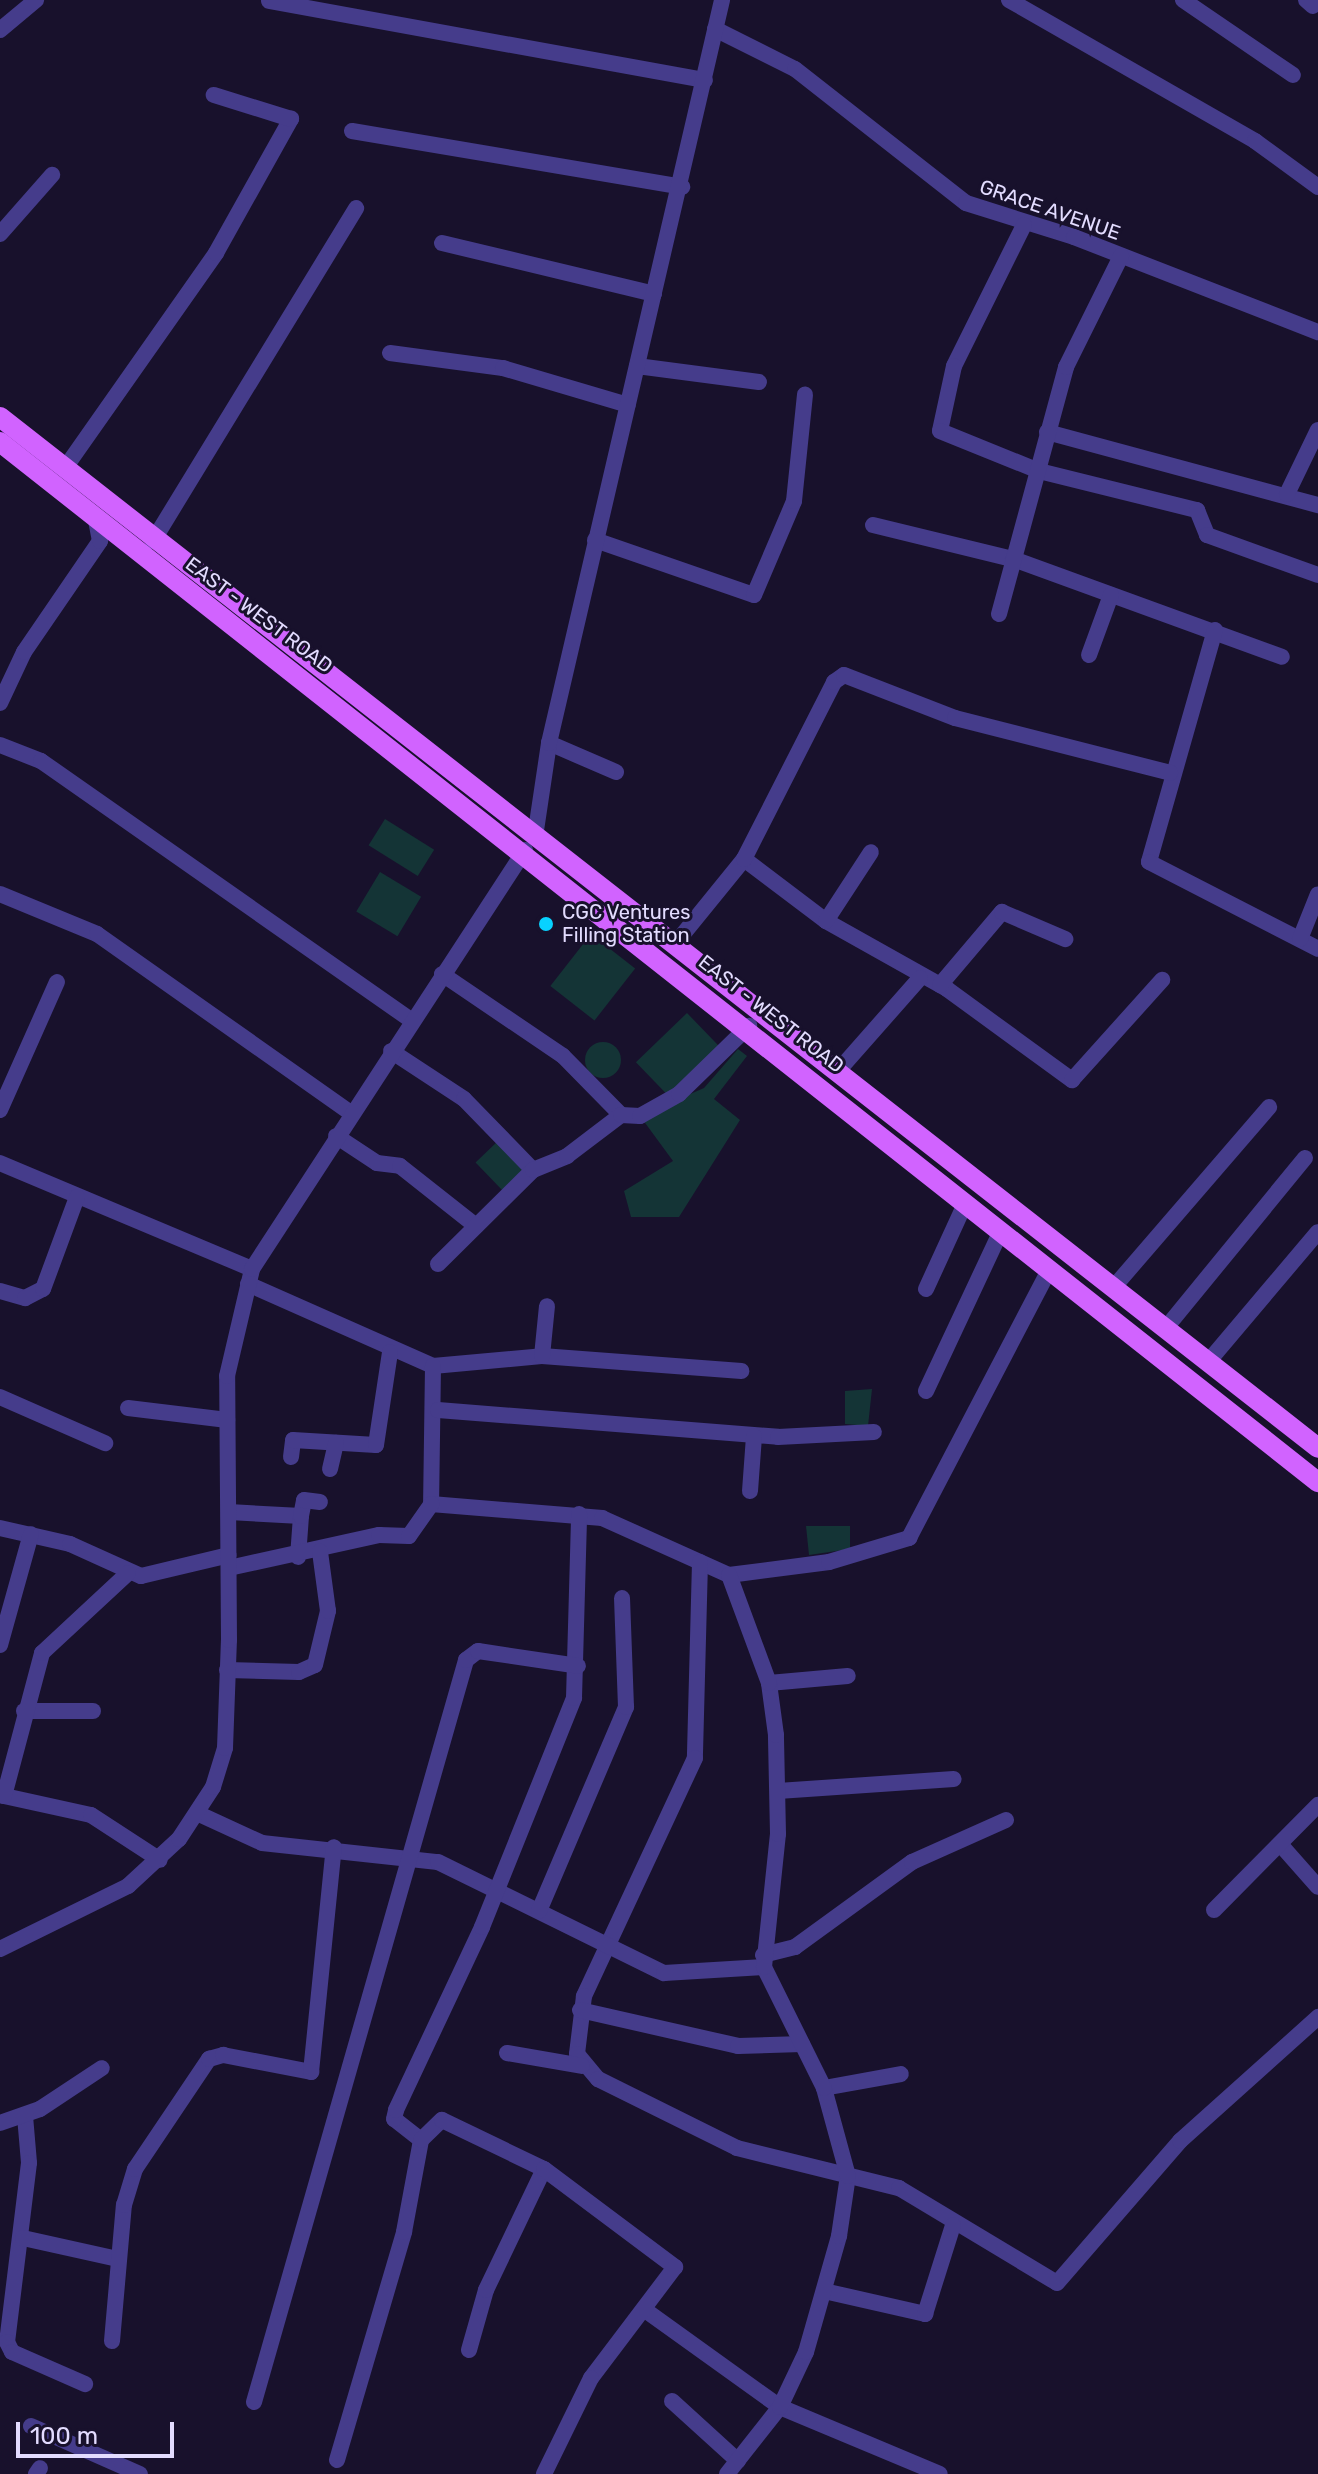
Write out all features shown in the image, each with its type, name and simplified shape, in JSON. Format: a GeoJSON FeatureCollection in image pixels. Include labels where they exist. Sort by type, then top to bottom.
{"type":"FeatureCollection","features":[{"type":"Feature","properties":{"kind":"main road","name":"EAST - WEST ROAD"},"geometry":{"type":"LineString","coordinates":[[0,417],[65,468],[98,508],[530,844],[675,944],[1318,1448]]}},
{"type":"Feature","properties":{"kind":"main road","name":"EAST - WEST ROAD"},"geometry":{"type":"LineString","coordinates":[[0,442],[153,541],[530,844],[1000,1233],[1318,1482]]}},
{"type":"Feature","properties":{"kind":"street"},"geometry":{"type":"LineString","coordinates":[[0,30],[36,0]]}},
{"type":"Feature","properties":{"kind":"street"},"geometry":{"type":"LineString","coordinates":[[0,1949],[128,1886],[160,1860],[199,1814],[225,1748],[229,1561],[227,1376],[250,1277],[411,1020],[530,844],[549,743],[595,540],[682,187],[722,0]]}},
{"type":"Feature","properties":{"kind":"street"},"geometry":{"type":"LineString","coordinates":[[1009,0],[1255,141],[1318,187]]}},
{"type":"Feature","properties":{"kind":"street"},"geometry":{"type":"LineString","coordinates":[[1183,0],[1293,75]]}},
{"type":"Feature","properties":{"kind":"street"},"geometry":{"type":"LineString","coordinates":[[269,1],[705,80]]}},
{"type":"Feature","properties":{"kind":"street","name":"GRACE AVENUE"},"geometry":{"type":"LineString","coordinates":[[715,29],[795,69],[966,203],[1121,256],[1318,332]]}},
{"type":"Feature","properties":{"kind":"street"},"geometry":{"type":"LineString","coordinates":[[65,468],[216,253],[291,119],[214,95]]}},
{"type":"Feature","properties":{"kind":"street"},"geometry":{"type":"LineString","coordinates":[[352,131],[682,187]]}},
{"type":"Feature","properties":{"kind":"street"},"geometry":{"type":"LineString","coordinates":[[0,234],[52,175]]}},
{"type":"Feature","properties":{"kind":"street"},"geometry":{"type":"LineString","coordinates":[[153,541],[356,208]]}},
{"type":"Feature","properties":{"kind":"street"},"geometry":{"type":"LineString","coordinates":[[1024,225],[954,366],[937,425],[947,437],[1039,471],[1197,510],[1207,535],[1318,575]]}},
{"type":"Feature","properties":{"kind":"street"},"geometry":{"type":"LineString","coordinates":[[442,243],[654,294]]}},
{"type":"Feature","properties":{"kind":"street"},"geometry":{"type":"LineString","coordinates":[[999,614],[1066,367],[1121,256]]}},
{"type":"Feature","properties":{"kind":"street"},"geometry":{"type":"LineString","coordinates":[[390,353],[503,368],[628,405]]}},
{"type":"Feature","properties":{"kind":"street"},"geometry":{"type":"LineString","coordinates":[[637,366],[759,382]]}},
{"type":"Feature","properties":{"kind":"street"},"geometry":{"type":"LineString","coordinates":[[595,540],[754,595],[794,501],[805,395]]}},
{"type":"Feature","properties":{"kind":"street"},"geometry":{"type":"LineString","coordinates":[[1287,494],[1318,430]]}},
{"type":"Feature","properties":{"kind":"street"},"geometry":{"type":"LineString","coordinates":[[1047,432],[1287,494],[1318,505]]}},
{"type":"Feature","properties":{"kind":"street"},"geometry":{"type":"LineString","coordinates":[[0,703],[24,652],[100,541],[98,508]]}},
{"type":"Feature","properties":{"kind":"street"},"geometry":{"type":"LineString","coordinates":[[873,525],[1013,559],[1215,630],[1282,657]]}},
{"type":"Feature","properties":{"kind":"street"},"geometry":{"type":"LineString","coordinates":[[1089,655],[1111,595]]}},
{"type":"Feature","properties":{"kind":"street"},"geometry":{"type":"LineString","coordinates":[[1215,630],[1170,773],[1153,867],[1318,949]]}},
{"type":"Feature","properties":{"kind":"street"},"geometry":{"type":"LineString","coordinates":[[675,944],[744,859],[834,682],[844,675],[955,718],[1170,773]]}},
{"type":"Feature","properties":{"kind":"street"},"geometry":{"type":"LineString","coordinates":[[549,743],[616,772]]}},
{"type":"Feature","properties":{"kind":"street"},"geometry":{"type":"LineString","coordinates":[[0,745],[41,761],[411,1020]]}},
{"type":"Feature","properties":{"kind":"street"},"geometry":{"type":"LineString","coordinates":[[826,921],[871,852]]}},
{"type":"Feature","properties":{"kind":"street"},"geometry":{"type":"LineString","coordinates":[[744,859],[826,921],[920,978],[940,985],[1072,1080],[1162,980]]}},
{"type":"Feature","properties":{"kind":"street"},"geometry":{"type":"LineString","coordinates":[[0,894],[97,934],[351,1113]]}},
{"type":"Feature","properties":{"kind":"street"},"geometry":{"type":"LineString","coordinates":[[1300,939],[1318,894]]}},
{"type":"Feature","properties":{"kind":"street"},"geometry":{"type":"LineString","coordinates":[[940,985],[1002,912],[1065,939]]}},
{"type":"Feature","properties":{"kind":"street"},"geometry":{"type":"LineString","coordinates":[[442,974],[563,1056],[621,1115]]}},
{"type":"Feature","properties":{"kind":"street"},"geometry":{"type":"LineString","coordinates":[[838,1071],[920,978]]}},
{"type":"Feature","properties":{"kind":"street"},"geometry":{"type":"LineString","coordinates":[[0,1110],[57,982]]}},
{"type":"Feature","properties":{"kind":"street"},"geometry":{"type":"LineString","coordinates":[[438,1264],[533,1170],[567,1156],[621,1115],[640,1116],[679,1094],[749,1026]]}},
{"type":"Feature","properties":{"kind":"street"},"geometry":{"type":"LineString","coordinates":[[391,1051],[464,1099],[533,1170]]}},
{"type":"Feature","properties":{"kind":"street"},"geometry":{"type":"LineString","coordinates":[[1113,1288],[1269,1107]]}},
{"type":"Feature","properties":{"kind":"street"},"geometry":{"type":"LineString","coordinates":[[336,1136],[377,1163],[400,1166],[476,1226]]}},
{"type":"Feature","properties":{"kind":"street"},"geometry":{"type":"LineString","coordinates":[[1165,1329],[1305,1158]]}},
{"type":"Feature","properties":{"kind":"street"},"geometry":{"type":"LineString","coordinates":[[0,1163],[250,1277],[390,1352],[433,1366],[542,1356],[741,1371]]}},
{"type":"Feature","properties":{"kind":"street"},"geometry":{"type":"LineString","coordinates":[[0,1291],[25,1298],[43,1289],[77,1197]]}},
{"type":"Feature","properties":{"kind":"street"},"geometry":{"type":"LineString","coordinates":[[926,1289],[965,1204]]}},
{"type":"Feature","properties":{"kind":"street"},"geometry":{"type":"LineString","coordinates":[[1208,1362],[1318,1232]]}},
{"type":"Feature","properties":{"kind":"street"},"geometry":{"type":"LineString","coordinates":[[926,1391],[1000,1233]]}},
{"type":"Feature","properties":{"kind":"street"},"geometry":{"type":"LineString","coordinates":[[431,1504],[579,1514],[629,1527],[729,1575],[829,1562],[909,1538],[1049,1270]]}},
{"type":"Feature","properties":{"kind":"street"},"geometry":{"type":"LineString","coordinates":[[542,1356],[547,1306]]}},
{"type":"Feature","properties":{"kind":"street"},"geometry":{"type":"LineString","coordinates":[[291,1457],[293,1440],[376,1445],[390,1352]]}},
{"type":"Feature","properties":{"kind":"street"},"geometry":{"type":"LineString","coordinates":[[0,1528],[31,1534],[128,1573],[149,1576],[229,1561],[298,1557],[379,1535],[409,1536],[431,1504],[438,1410],[433,1366]]}},
{"type":"Feature","properties":{"kind":"street"},"geometry":{"type":"LineString","coordinates":[[0,1397],[105,1443]]}},
{"type":"Feature","properties":{"kind":"street"},"geometry":{"type":"LineString","coordinates":[[128,1408],[227,1420]]}},
{"type":"Feature","properties":{"kind":"street"},"geometry":{"type":"LineString","coordinates":[[438,1410],[754,1436],[874,1432]]}},
{"type":"Feature","properties":{"kind":"street"},"geometry":{"type":"LineString","coordinates":[[750,1491],[754,1436]]}},
{"type":"Feature","properties":{"kind":"street"},"geometry":{"type":"LineString","coordinates":[[330,1469],[336,1443]]}},
{"type":"Feature","properties":{"kind":"street"},"geometry":{"type":"LineString","coordinates":[[298,1557],[304,1500],[320,1502]]}},
{"type":"Feature","properties":{"kind":"street"},"geometry":{"type":"LineString","coordinates":[[229,1512],[301,1516]]}},
{"type":"Feature","properties":{"kind":"street"},"geometry":{"type":"LineString","coordinates":[[421,2140],[394,2119],[396,2110],[565,1729],[578,1666],[579,1514]]}},
{"type":"Feature","properties":{"kind":"street"},"geometry":{"type":"LineString","coordinates":[[0,1645],[31,1534]]}},
{"type":"Feature","properties":{"kind":"street"},"geometry":{"type":"LineString","coordinates":[[227,1670],[299,1672],[315,1665],[328,1611],[320,1552]]}},
{"type":"Feature","properties":{"kind":"street"},"geometry":{"type":"LineString","coordinates":[[582,2066],[580,2010],[604,1949],[695,1758],[700,1562]]}},
{"type":"Feature","properties":{"kind":"street"},"geometry":{"type":"LineString","coordinates":[[128,1573],[50,1641],[32,1672],[2,1796],[91,1815],[160,1860]]}},
{"type":"Feature","properties":{"kind":"street"},"geometry":{"type":"LineString","coordinates":[[727,2474],[780,2407],[824,2291],[848,2176],[824,2088],[763,1961],[778,1791],[769,1683],[729,1575]]}},
{"type":"Feature","properties":{"kind":"street"},"geometry":{"type":"LineString","coordinates":[[539,1911],[626,1707],[622,1598]]}},
{"type":"Feature","properties":{"kind":"street"},"geometry":{"type":"LineString","coordinates":[[254,2402],[406,1856],[472,1654],[578,1666]]}},
{"type":"Feature","properties":{"kind":"street"},"geometry":{"type":"LineString","coordinates":[[769,1683],[848,1676]]}},
{"type":"Feature","properties":{"kind":"street"},"geometry":{"type":"LineString","coordinates":[[24,1711],[93,1711]]}},
{"type":"Feature","properties":{"kind":"street"},"geometry":{"type":"LineString","coordinates":[[778,1791],[954,1779]]}},
{"type":"Feature","properties":{"kind":"street"},"geometry":{"type":"LineString","coordinates":[[1214,1910],[1318,1805]]}},
{"type":"Feature","properties":{"kind":"street"},"geometry":{"type":"LineString","coordinates":[[199,1814],[262,1843],[334,1847],[406,1856],[465,1872],[604,1949],[664,1973],[763,1961],[795,1947],[912,1862],[1006,1820]]}},
{"type":"Feature","properties":{"kind":"street"},"geometry":{"type":"LineString","coordinates":[[1280,1844],[1318,1887]]}},
{"type":"Feature","properties":{"kind":"street"},"geometry":{"type":"LineString","coordinates":[[112,2341],[118,2259],[135,2169],[209,2059],[223,2055],[311,2072],[334,1847]]}},
{"type":"Feature","properties":{"kind":"street"},"geometry":{"type":"LineString","coordinates":[[580,2010],[738,2046],[802,2044]]}},
{"type":"Feature","properties":{"kind":"street"},"geometry":{"type":"LineString","coordinates":[[507,2053],[582,2066],[737,2148],[899,2188],[953,2225],[1046,2280],[1062,2281],[1180,2141],[1318,2017]]}},
{"type":"Feature","properties":{"kind":"street"},"geometry":{"type":"LineString","coordinates":[[0,2123],[25,2116],[102,2068]]}},
{"type":"Feature","properties":{"kind":"street"},"geometry":{"type":"LineString","coordinates":[[824,2088],[901,2074]]}},
{"type":"Feature","properties":{"kind":"street"},"geometry":{"type":"LineString","coordinates":[[25,2116],[23,2238],[8,2348],[85,2384]]}},
{"type":"Feature","properties":{"kind":"street"},"geometry":{"type":"LineString","coordinates":[[337,2460],[404,2232],[421,2140],[435,2124],[454,2122],[544,2169],[672,2262],[674,2274],[591,2378],[544,2474]]}},
{"type":"Feature","properties":{"kind":"street"},"geometry":{"type":"LineString","coordinates":[[469,2350],[486,2290],[544,2169]]}},
{"type":"Feature","properties":{"kind":"street"},"geometry":{"type":"LineString","coordinates":[[824,2291],[925,2314],[953,2225]]}},
{"type":"Feature","properties":{"kind":"street"},"geometry":{"type":"LineString","coordinates":[[23,2238],[118,2259]]}},
{"type":"Feature","properties":{"kind":"street"},"geometry":{"type":"LineString","coordinates":[[645,2310],[780,2407],[920,2471],[940,2474]]}},
{"type":"Feature","properties":{"kind":"street"},"geometry":{"type":"LineString","coordinates":[[672,2401],[738,2461]]}},
{"type":"Feature","properties":{"kind":"street"},"geometry":{"type":"LineString","coordinates":[[31,2426],[140,2474]]}},
{"type":"Feature","properties":{"kind":"green space"},"geometry":{"type":"Polygon","coordinates":[[[385,819],[434,850],[418,876],[369,845],[385,819]]]}},
{"type":"Feature","properties":{"kind":"green space"},"geometry":{"type":"Polygon","coordinates":[[[380,872],[421,897],[397,936],[356,911],[380,872]]]}},
{"type":"Feature","properties":{"kind":"green space"},"geometry":{"type":"Polygon","coordinates":[[[591,934],[635,968],[594,1020],[550,986],[591,934]]]}},
{"type":"Feature","properties":{"kind":"green space"},"geometry":{"type":"Polygon","coordinates":[[[687,1013],[721,1048],[670,1098],[636,1062],[687,1013]]]}},
{"type":"Feature","properties":{"kind":"green space"},"geometry":{"type":"Polygon","coordinates":[[[603,1042],[616,1047],[621,1060],[616,1073],[603,1078],[590,1073],[585,1060],[590,1047],[603,1042]]]}},
{"type":"Feature","properties":{"kind":"green space"},"geometry":{"type":"Polygon","coordinates":[[[738,1049],[747,1056],[714,1099],[740,1120],[679,1217],[631,1217],[624,1191],[673,1161],[640,1116],[704,1088],[738,1049]]]}},
{"type":"Feature","properties":{"kind":"green space"},"geometry":{"type":"Polygon","coordinates":[[[500,1139],[529,1169],[505,1193],[476,1163],[500,1139]]]}},
{"type":"Feature","properties":{"kind":"green space"},"geometry":{"type":"Polygon","coordinates":[[[872,1389],[868,1426],[845,1424],[845,1391],[872,1389]]]}},
{"type":"Feature","properties":{"kind":"green space"},"geometry":{"type":"Polygon","coordinates":[[[806,1526],[850,1526],[850,1549],[809,1555],[806,1526]]]}},
{"type":"Feature","properties":{"kind":"place","name":"CGC Ventures Filling Station"},"geometry":{"type":"Point","coordinates":[546,924]}}]}
